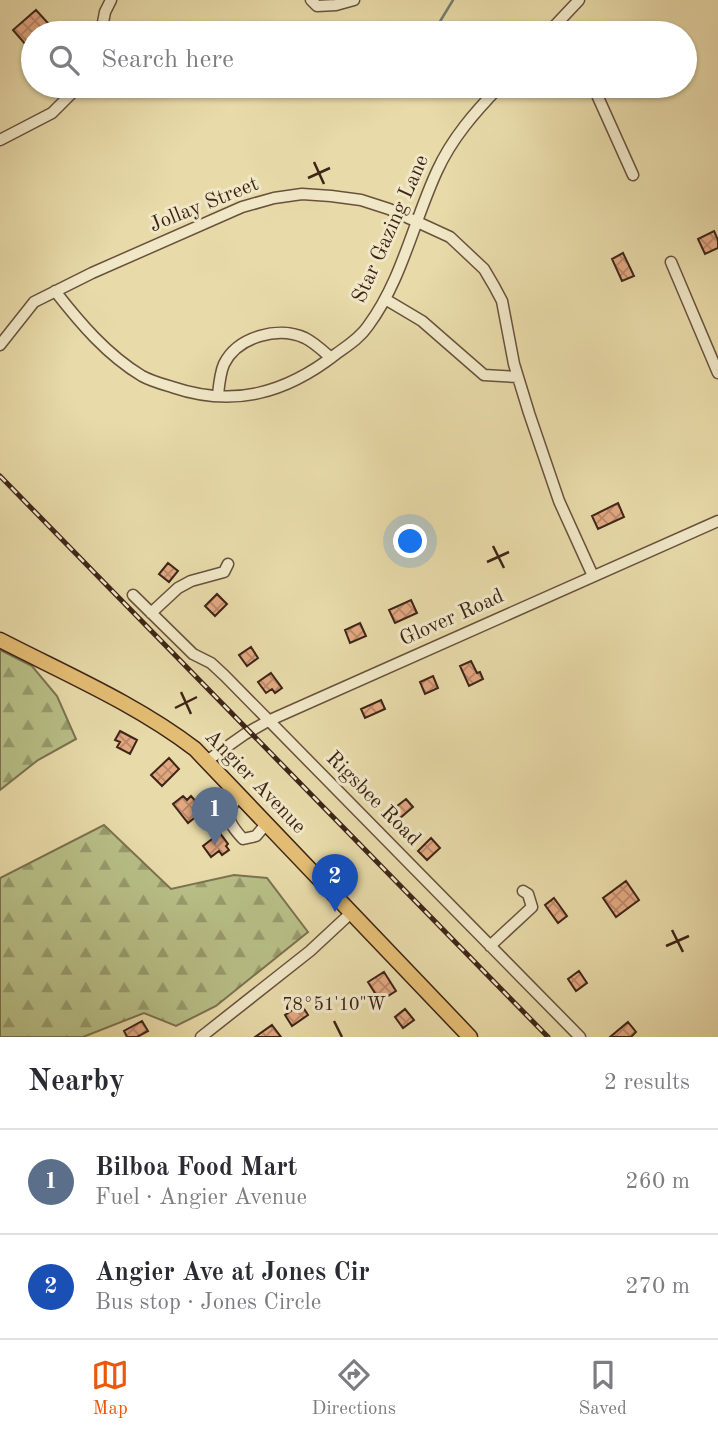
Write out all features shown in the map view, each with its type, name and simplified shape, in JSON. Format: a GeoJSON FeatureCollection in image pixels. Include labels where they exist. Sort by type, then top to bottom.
{"type":"FeatureCollection","features":[{"type":"Feature","properties":{"kind":"main road","name":"Angier Avenue"},"geometry":{"type":"LineString","coordinates":[[0,640],[147,716],[177,734],[208,760],[470,1037]]}},
{"type":"Feature","properties":{"kind":"street"},"geometry":{"type":"LineString","coordinates":[[103,21],[111,0]]}},
{"type":"Feature","properties":{"kind":"street"},"geometry":{"type":"LineString","coordinates":[[311,0],[317,6],[354,0]]}},
{"type":"Feature","properties":{"kind":"street"},"geometry":{"type":"LineString","coordinates":[[560,21],[579,0]]}},
{"type":"Feature","properties":{"kind":"street"},"geometry":{"type":"LineString","coordinates":[[0,140],[52,113],[67,98]]}},
{"type":"Feature","properties":{"kind":"street","name":"Star Gazing Lane"},"geometry":{"type":"LineString","coordinates":[[55,291],[89,332],[142,376],[185,391],[218,395],[245,396],[294,382],[331,358],[367,328],[385,299],[449,148],[467,121],[489,98]]}},
{"type":"Feature","properties":{"kind":"street"},"geometry":{"type":"LineString","coordinates":[[598,98],[633,175]]}},
{"type":"Feature","properties":{"kind":"street","name":"Jollay Street"},"geometry":{"type":"LineString","coordinates":[[0,345],[34,302],[215,218],[274,198],[302,194],[361,200],[450,237],[484,269],[502,302],[518,377],[559,501],[593,576]]}},
{"type":"Feature","properties":{"kind":"street"},"geometry":{"type":"LineString","coordinates":[[671,262],[718,373]]}},
{"type":"Feature","properties":{"kind":"street"},"geometry":{"type":"LineString","coordinates":[[385,299],[422,321],[484,375],[518,377]]}},
{"type":"Feature","properties":{"kind":"street"},"geometry":{"type":"LineString","coordinates":[[218,395],[221,373],[229,356],[247,343],[269,334],[281,332],[304,338],[331,358]]}},
{"type":"Feature","properties":{"kind":"street","name":"Glover Road"},"geometry":{"type":"LineString","coordinates":[[208,760],[268,721],[718,521]]}},
{"type":"Feature","properties":{"kind":"street"},"geometry":{"type":"LineString","coordinates":[[151,613],[177,588],[191,581],[224,572],[229,564]]}},
{"type":"Feature","properties":{"kind":"street","name":"Rigsbee Road"},"geometry":{"type":"LineString","coordinates":[[133,595],[193,654],[211,663],[226,676],[580,1037]]}},
{"type":"Feature","properties":{"kind":"street"},"geometry":{"type":"LineString","coordinates":[[239,793],[228,811],[229,820],[243,839],[256,836],[267,823]]}},
{"type":"Feature","properties":{"kind":"street"},"geometry":{"type":"LineString","coordinates":[[490,946],[532,907],[528,894],[523,891]]}},
{"type":"Feature","properties":{"kind":"street"},"geometry":{"type":"LineString","coordinates":[[201,1037],[310,951],[352,912]]}},
{"type":"Feature","properties":{"kind":"green space"},"geometry":{"type":"Polygon","coordinates":[[[0,650],[32,666],[57,696],[76,739],[38,760],[0,790],[0,650]]]}},
{"type":"Feature","properties":{"kind":"green space"},"geometry":{"type":"Polygon","coordinates":[[[104,825],[171,889],[234,875],[267,878],[308,932],[216,1006],[176,1026],[144,1013],[83,1037],[0,1037],[0,878],[104,825]]]}},
{"type":"Feature","properties":{"kind":"building"},"geometry":{"type":"Polygon","coordinates":[[[36,10],[46,21],[23,21],[36,10]]]}},
{"type":"Feature","properties":{"kind":"building"},"geometry":{"type":"Polygon","coordinates":[[[21,23],[21,39],[13,30],[21,23]]]}},
{"type":"Feature","properties":{"kind":"building"},"geometry":{"type":"Polygon","coordinates":[[[714,231],[718,248],[705,254],[698,239],[714,231]]]}},
{"type":"Feature","properties":{"kind":"building"},"geometry":{"type":"Polygon","coordinates":[[[623,253],[634,276],[622,281],[612,259],[623,253]]]}},
{"type":"Feature","properties":{"kind":"building"},"geometry":{"type":"Polygon","coordinates":[[[618,503],[624,517],[598,529],[592,516],[618,503]]]}},
{"type":"Feature","properties":{"kind":"building"},"geometry":{"type":"Polygon","coordinates":[[[168,563],[178,571],[169,582],[159,574],[168,563]]]}},
{"type":"Feature","properties":{"kind":"building"},"geometry":{"type":"Polygon","coordinates":[[[217,594],[227,604],[215,616],[205,606],[217,594]]]}},
{"type":"Feature","properties":{"kind":"building"},"geometry":{"type":"Polygon","coordinates":[[[411,600],[417,613],[395,623],[389,610],[411,600]]]}},
{"type":"Feature","properties":{"kind":"building"},"geometry":{"type":"Polygon","coordinates":[[[360,623],[366,636],[350,643],[345,630],[360,623]]]}},
{"type":"Feature","properties":{"kind":"building"},"geometry":{"type":"Polygon","coordinates":[[[251,647],[258,658],[247,666],[239,655],[251,647]]]}},
{"type":"Feature","properties":{"kind":"building"},"geometry":{"type":"Polygon","coordinates":[[[471,661],[483,679],[469,686],[460,666],[471,661]]]}},
{"type":"Feature","properties":{"kind":"building"},"geometry":{"type":"Polygon","coordinates":[[[271,673],[282,688],[275,693],[272,689],[266,693],[258,682],[271,673]]]}},
{"type":"Feature","properties":{"kind":"building"},"geometry":{"type":"Polygon","coordinates":[[[433,676],[438,688],[425,694],[420,682],[433,676]]]}},
{"type":"Feature","properties":{"kind":"building"},"geometry":{"type":"Polygon","coordinates":[[[381,700],[385,709],[365,718],[361,709],[381,700]]]}},
{"type":"Feature","properties":{"kind":"building"},"geometry":{"type":"Polygon","coordinates":[[[120,731],[137,740],[130,754],[117,747],[120,742],[115,740],[120,731]]]}},
{"type":"Feature","properties":{"kind":"building"},"geometry":{"type":"Polygon","coordinates":[[[169,758],[179,769],[162,786],[151,775],[169,758]]]}},
{"type":"Feature","properties":{"kind":"building"},"geometry":{"type":"Polygon","coordinates":[[[183,796],[187,800],[191,796],[199,805],[193,810],[198,815],[188,823],[173,804],[183,796]]]}},
{"type":"Feature","properties":{"kind":"building"},"geometry":{"type":"Polygon","coordinates":[[[406,799],[413,807],[399,819],[392,810],[406,799]]]}},
{"type":"Feature","properties":{"kind":"building"},"geometry":{"type":"Polygon","coordinates":[[[220,833],[229,850],[222,855],[219,851],[211,857],[203,846],[220,833]]]}},
{"type":"Feature","properties":{"kind":"building"},"geometry":{"type":"Polygon","coordinates":[[[431,838],[440,848],[427,860],[418,851],[431,838]]]}},
{"type":"Feature","properties":{"kind":"building"},"geometry":{"type":"Polygon","coordinates":[[[626,881],[639,900],[616,917],[603,898],[626,881]]]}},
{"type":"Feature","properties":{"kind":"building"},"geometry":{"type":"Polygon","coordinates":[[[554,898],[567,916],[558,923],[545,905],[554,898]]]}},
{"type":"Feature","properties":{"kind":"building"},"geometry":{"type":"Polygon","coordinates":[[[579,971],[587,983],[576,991],[568,979],[579,971]]]}},
{"type":"Feature","properties":{"kind":"building"},"geometry":{"type":"Polygon","coordinates":[[[384,972],[396,991],[380,1001],[368,982],[384,972]]]}},
{"type":"Feature","properties":{"kind":"building"},"geometry":{"type":"Polygon","coordinates":[[[301,1004],[308,1015],[292,1026],[285,1015],[301,1004]]]}},
{"type":"Feature","properties":{"kind":"building"},"geometry":{"type":"Polygon","coordinates":[[[405,1009],[414,1020],[403,1028],[395,1017],[405,1009]]]}},
{"type":"Feature","properties":{"kind":"building"},"geometry":{"type":"Polygon","coordinates":[[[142,1021],[148,1031],[137,1037],[127,1037],[124,1031],[142,1021]]]}},
{"type":"Feature","properties":{"kind":"building"},"geometry":{"type":"Polygon","coordinates":[[[628,1022],[636,1032],[631,1037],[610,1037],[628,1022]]]}},
{"type":"Feature","properties":{"kind":"building"},"geometry":{"type":"Polygon","coordinates":[[[272,1025],[281,1037],[255,1037],[272,1025]]]}},
{"type":"Feature","properties":{"kind":"waterway"},"geometry":{"type":"LineString","coordinates":[[440,21],[453,0]]}},
{"type":"Feature","properties":{"kind":"railway"},"geometry":{"type":"LineString","coordinates":[[0,476],[548,1037]]}},
{"type":"Feature","properties":{"kind":"place","name":"Bilboa Food Mart"},"geometry":{"type":"Point","coordinates":[215,845]}},
{"type":"Feature","properties":{"kind":"place","name":"Angier Ave at Jones Cir"},"geometry":{"type":"Point","coordinates":[335,912]}}]}
